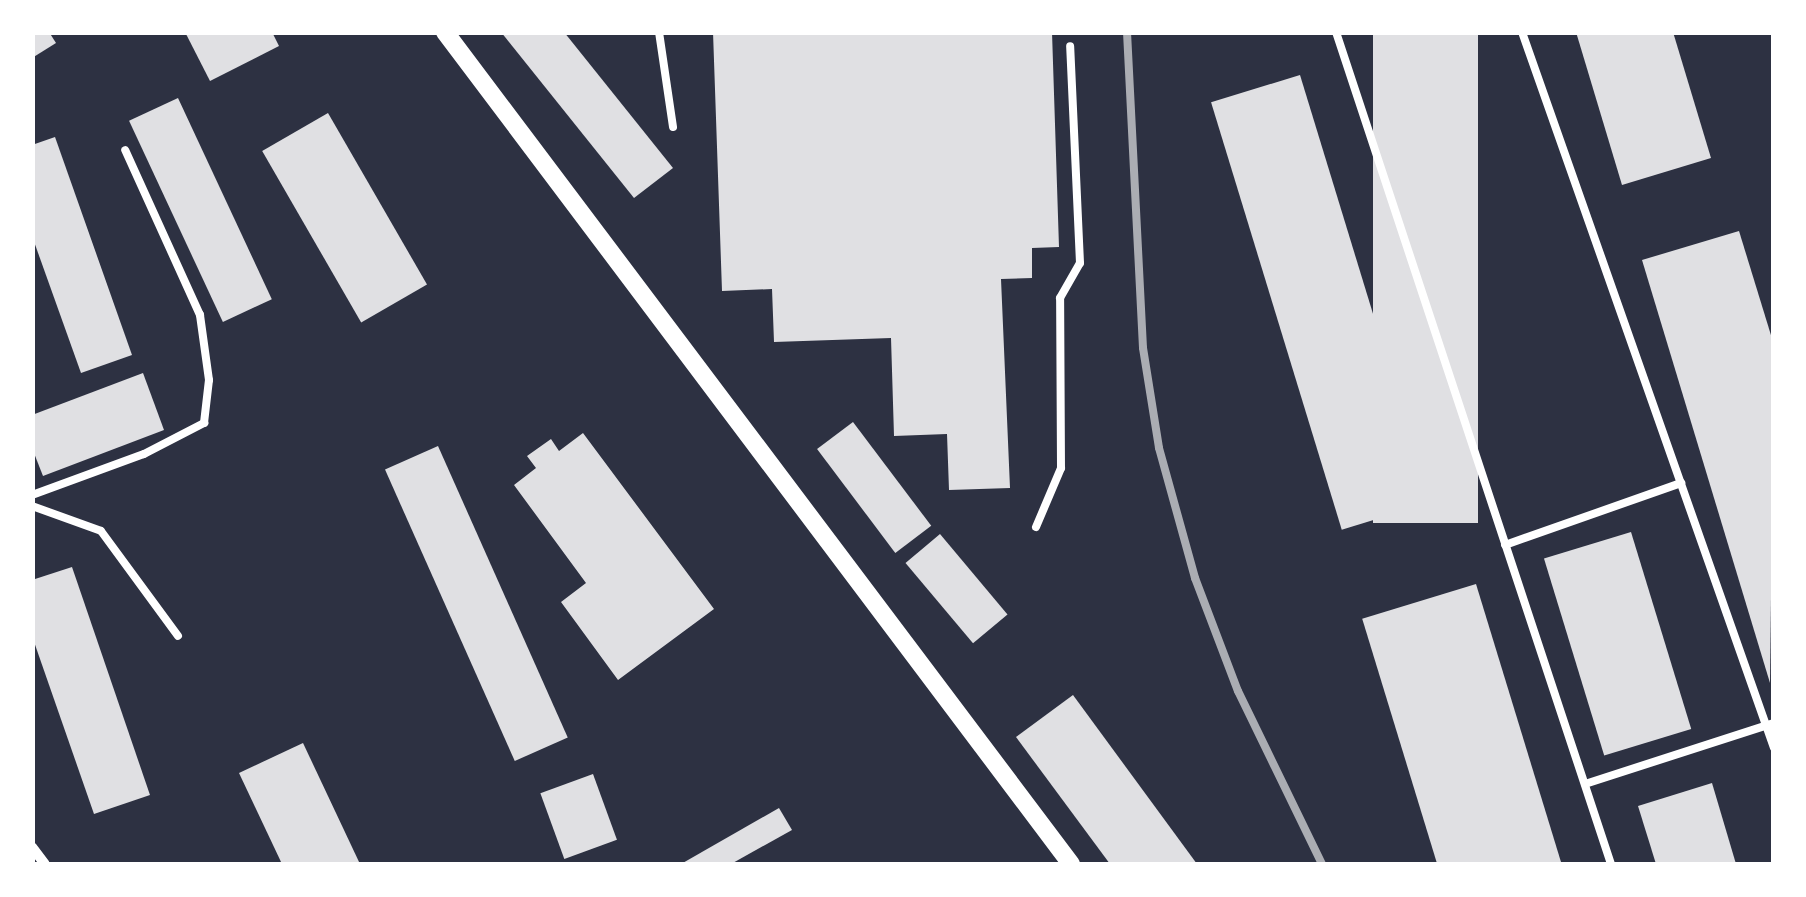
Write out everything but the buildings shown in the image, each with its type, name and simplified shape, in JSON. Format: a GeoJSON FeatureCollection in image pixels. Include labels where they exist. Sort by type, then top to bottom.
{"type":"FeatureCollection","features":[{"type":"Feature","properties":{"kind":"street"},"geometry":{"type":"LineString","coordinates":[[446,32],[1071,864]]}},
{"type":"Feature","properties":{"kind":"street"},"geometry":{"type":"LineString","coordinates":[[32,848],[45,864]]}},
{"type":"Feature","properties":{"kind":"lane"},"geometry":{"type":"LineString","coordinates":[[659,32],[673,127]]}},
{"type":"Feature","properties":{"kind":"lane"},"geometry":{"type":"LineString","coordinates":[[1336,32],[1611,864]]}},
{"type":"Feature","properties":{"kind":"lane"},"geometry":{"type":"LineString","coordinates":[[1522,32],[1774,748]]}},
{"type":"Feature","properties":{"kind":"lane"},"geometry":{"type":"LineString","coordinates":[[1036,527],[1062,468],[1060,298],[1080,263],[1070,46]]}},
{"type":"Feature","properties":{"kind":"lane"},"geometry":{"type":"LineString","coordinates":[[32,495],[144,454],[204,423],[210,380],[200,315],[125,150]]}},
{"type":"Feature","properties":{"kind":"lane"},"geometry":{"type":"LineString","coordinates":[[1504,545],[1682,483]]}},
{"type":"Feature","properties":{"kind":"lane"},"geometry":{"type":"LineString","coordinates":[[32,506],[101,531],[178,636]]}},
{"type":"Feature","properties":{"kind":"lane"},"geometry":{"type":"LineString","coordinates":[[1584,784],[1768,725]]}},
{"type":"Feature","properties":{"kind":"railway"},"geometry":{"type":"LineString","coordinates":[[1127,32],[1143,348],[1159,448],[1195,578],[1238,691],[1322,864]]}}]}
